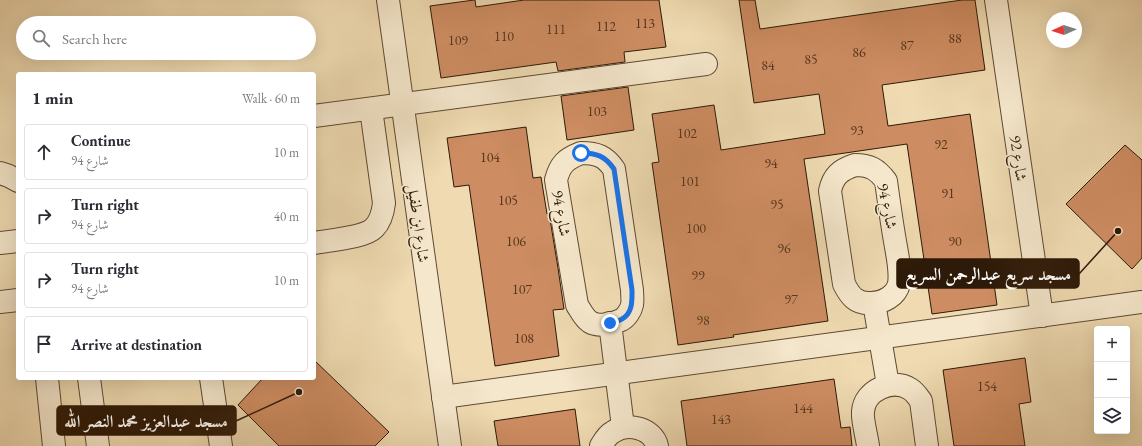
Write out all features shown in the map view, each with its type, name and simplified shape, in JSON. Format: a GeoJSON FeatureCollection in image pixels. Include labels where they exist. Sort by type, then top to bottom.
{"type":"FeatureCollection","features":[{"type":"Feature","properties":{"kind":"street","name":"شارع ابن طفيل"},"geometry":{"type":"LineString","coordinates":[[388,0],[450,446]]}},
{"type":"Feature","properties":{"kind":"street","name":"شارع 92"},"geometry":{"type":"LineString","coordinates":[[996,0],[1042,316]]}},
{"type":"Feature","properties":{"kind":"street"},"geometry":{"type":"LineString","coordinates":[[316,116],[706,64]]}},
{"type":"Feature","properties":{"kind":"street"},"geometry":{"type":"LineString","coordinates":[[316,243],[361,236],[374,228],[383,214],[384,203],[371,109]]}},
{"type":"Feature","properties":{"kind":"street"},"geometry":{"type":"LineString","coordinates":[[376,148],[408,144]]}},
{"type":"Feature","properties":{"kind":"street","name":"شارع 94"},"geometry":{"type":"LineString","coordinates":[[581,153],[594,153],[603,157],[614,169],[632,290],[632,306],[622,320],[610,323],[597,325],[591,322],[583,315],[577,305],[556,180],[562,165],[570,157],[581,153]]}},
{"type":"Feature","properties":{"kind":"street","name":"شارع 94"},"geometry":{"type":"LineString","coordinates":[[855,165],[865,165],[875,169],[886,181],[899,268],[899,284],[894,294],[889,298],[874,303],[864,304],[858,301],[850,294],[844,284],[830,191],[836,177],[844,169],[855,165]]}},
{"type":"Feature","properties":{"kind":"street"},"geometry":{"type":"LineString","coordinates":[[0,173],[16,180]]}},
{"type":"Feature","properties":{"kind":"street"},"geometry":{"type":"LineString","coordinates":[[0,243],[16,241]]}},
{"type":"Feature","properties":{"kind":"street"},"geometry":{"type":"LineString","coordinates":[[0,302],[16,300]]}},
{"type":"Feature","properties":{"kind":"street"},"geometry":{"type":"LineString","coordinates":[[444,397],[1142,302]]}},
{"type":"Feature","properties":{"kind":"street"},"geometry":{"type":"LineString","coordinates":[[874,303],[888,385]]}},
{"type":"Feature","properties":{"kind":"street"},"geometry":{"type":"LineString","coordinates":[[610,323],[623,427]]}},
{"type":"Feature","properties":{"kind":"street"},"geometry":{"type":"LineString","coordinates":[[47,380],[54,446]]}},
{"type":"Feature","properties":{"kind":"street"},"geometry":{"type":"LineString","coordinates":[[89,380],[98,446]]}},
{"type":"Feature","properties":{"kind":"street"},"geometry":{"type":"LineString","coordinates":[[211,380],[221,446]]}},
{"type":"Feature","properties":{"kind":"street"},"geometry":{"type":"LineString","coordinates":[[868,446],[863,412],[865,404],[868,397],[877,389],[888,385],[900,385],[910,389],[921,401],[927,446]]}},
{"type":"Feature","properties":{"kind":"street"},"geometry":{"type":"LineString","coordinates":[[601,446],[604,440],[613,432],[623,427],[636,428],[646,432],[652,437],[657,446]]}},
{"type":"Feature","properties":{"kind":"building"},"geometry":{"type":"Polygon","coordinates":[[[475,0],[476,7],[524,0],[659,0],[666,47],[624,52],[625,62],[558,71],[556,62],[441,78],[430,6],[475,0]]]}},
{"type":"Feature","properties":{"kind":"building"},"geometry":{"type":"Polygon","coordinates":[[[739,0],[755,0],[760,29],[962,0],[975,0],[985,70],[882,85],[888,126],[970,114],[997,305],[932,314],[907,144],[804,159],[828,321],[678,345],[652,163],[659,162],[652,114],[714,105],[721,150],[825,134],[819,94],[754,103],[739,0]]]}},
{"type":"Feature","properties":{"kind":"building"},"geometry":{"type":"Polygon","coordinates":[[[628,87],[634,130],[567,140],[561,96],[628,87]]]}},
{"type":"Feature","properties":{"kind":"building"},"geometry":{"type":"Polygon","coordinates":[[[526,127],[533,178],[541,177],[547,214],[549,213],[564,309],[553,310],[559,356],[495,366],[469,185],[454,187],[447,138],[526,127]]]}},
{"type":"Feature","properties":{"kind":"building"},"geometry":{"type":"Polygon","coordinates":[[[1125,145],[1142,160],[1142,258],[1132,269],[1066,204],[1125,145]]]}},
{"type":"Feature","properties":{"kind":"building"},"geometry":{"type":"Polygon","coordinates":[[[1025,358],[1031,402],[1019,404],[1025,446],[954,446],[943,370],[1025,358]]]}},
{"type":"Feature","properties":{"kind":"building"},"geometry":{"type":"Polygon","coordinates":[[[316,362],[389,432],[375,446],[279,446],[238,405],[261,380],[316,380],[316,362]]]}},
{"type":"Feature","properties":{"kind":"building"},"geometry":{"type":"Polygon","coordinates":[[[834,379],[841,428],[850,427],[852,446],[687,446],[681,401],[834,379]]]}},
{"type":"Feature","properties":{"kind":"building"},"geometry":{"type":"Polygon","coordinates":[[[575,409],[580,446],[498,446],[494,421],[575,409]]]}},
{"type":"Feature","properties":{"kind":"place","name":"مسجد سريع عبدالرحمن السريع"},"geometry":{"type":"Point","coordinates":[1118,231]}},
{"type":"Feature","properties":{"kind":"place","name":"مسجد عبدالعزيز محمد النصر الله"},"geometry":{"type":"Point","coordinates":[299,392]}},
{"type":"Feature","properties":{"kind":"route"},"geometry":{"type":"LineString","coordinates":[[581,153],[594,153],[603,157],[614,169],[632,290],[632,306],[622,320],[610,323]]}}]}
